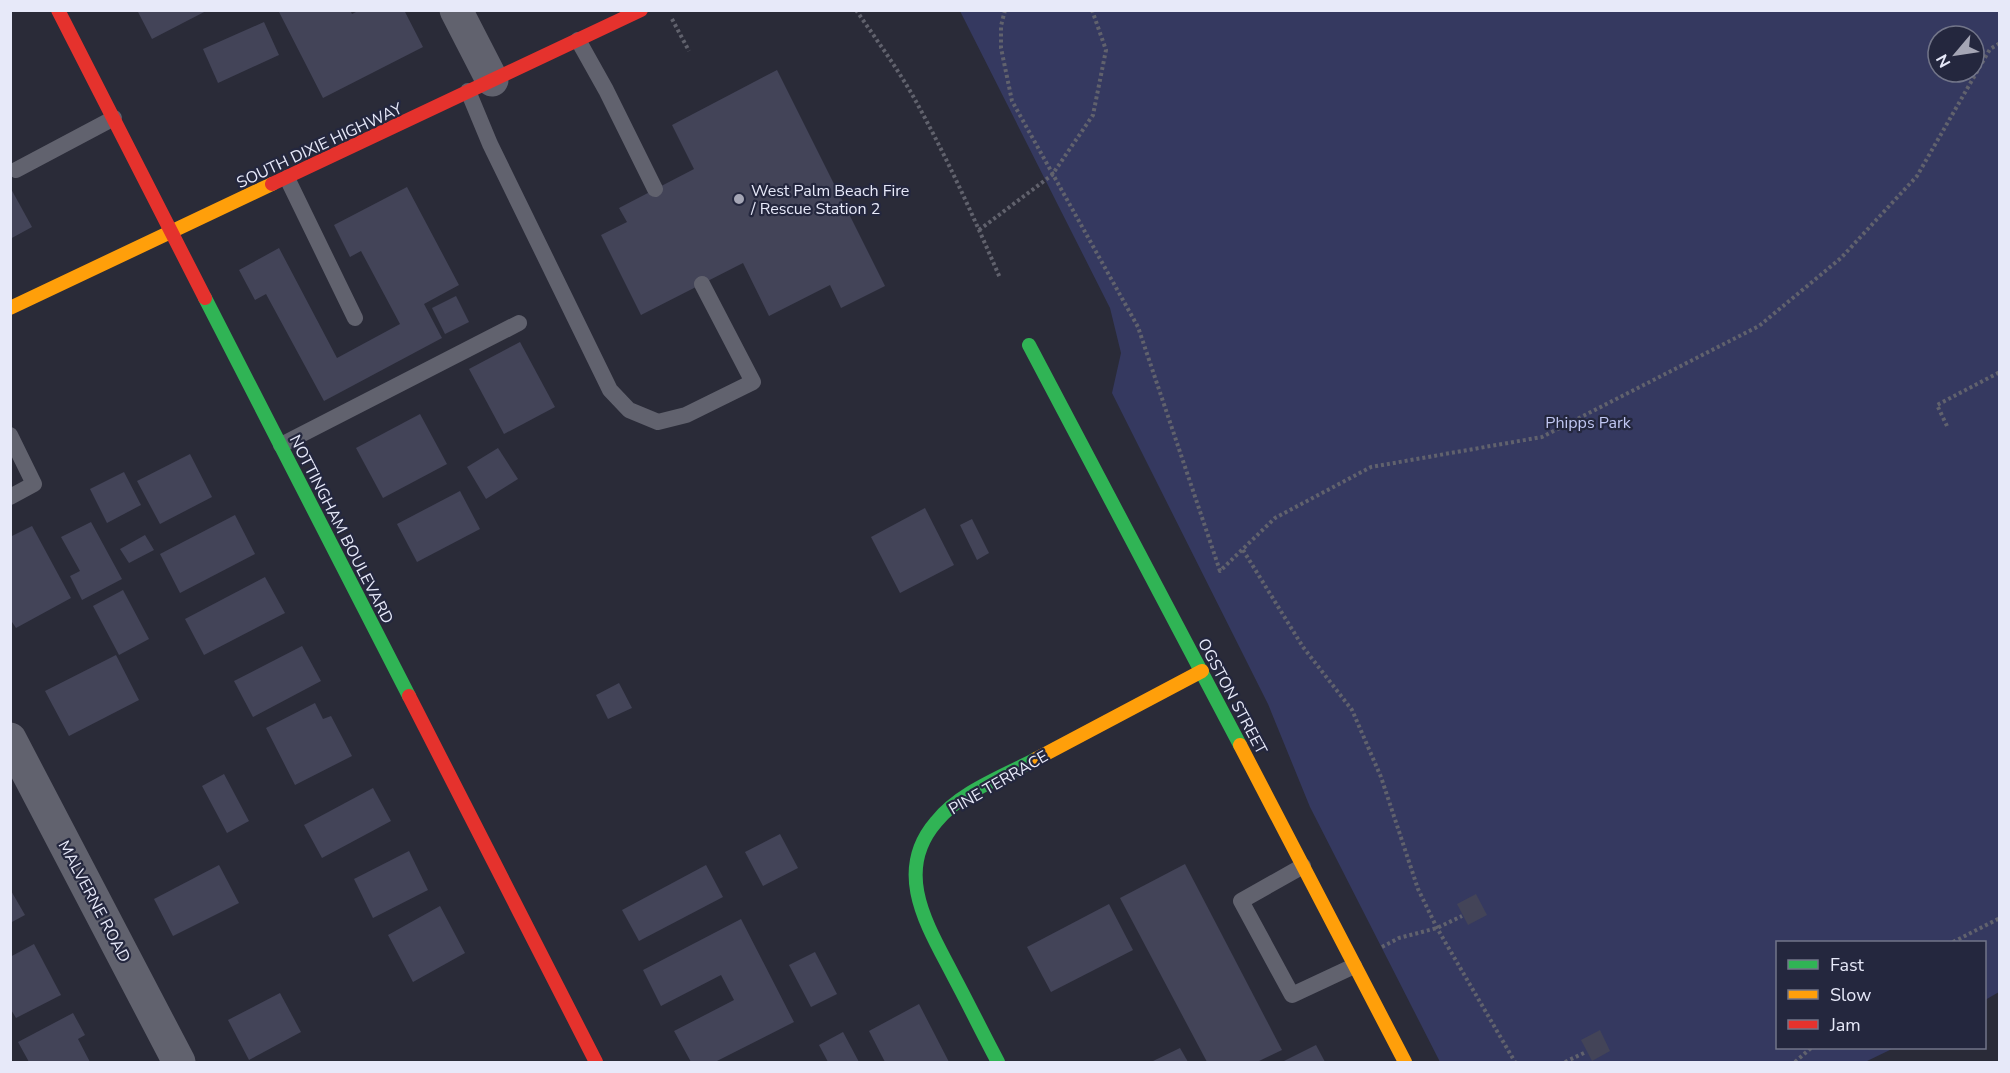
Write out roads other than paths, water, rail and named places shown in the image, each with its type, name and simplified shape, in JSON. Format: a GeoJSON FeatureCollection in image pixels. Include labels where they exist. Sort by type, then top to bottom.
{"type":"FeatureCollection","features":[{"type":"Feature","properties":{"kind":"street","name":"NOTTINGHAM BOULEVARD"},"geometry":{"type":"LineString","coordinates":[[58,10],[597,1062]]}},
{"type":"Feature","properties":{"kind":"street"},"geometry":{"type":"LineString","coordinates":[[456,10],[480,86]]}},
{"type":"Feature","properties":{"kind":"street","name":"SOUTH DIXIE HIGHWAY"},"geometry":{"type":"LineString","coordinates":[[10,308],[641,10]]}},
{"type":"Feature","properties":{"kind":"street","name":"OGSTON STREET"},"geometry":{"type":"LineString","coordinates":[[1029,345],[1202,671],[1405,1062]]}},
{"type":"Feature","properties":{"kind":"street","name":"PINE TERRACE"},"geometry":{"type":"LineString","coordinates":[[998,1062],[922,915],[915,893],[915,870],[920,848],[930,827],[946,810],[965,797],[1202,671]]}},
{"type":"Feature","properties":{"kind":"street","name":"MALVERNE ROAD"},"geometry":{"type":"LineString","coordinates":[[10,739],[179,1062]]}},
{"type":"Feature","properties":{"kind":"lane"},"geometry":{"type":"LineString","coordinates":[[578,40],[606,90],[655,189]]}},
{"type":"Feature","properties":{"kind":"lane"},"geometry":{"type":"LineString","coordinates":[[480,86],[490,144],[610,390],[629,410],[658,422],[686,415],[753,382],[702,284]]}},
{"type":"Feature","properties":{"kind":"lane"},"geometry":{"type":"LineString","coordinates":[[16,170],[114,118]]}},
{"type":"Feature","properties":{"kind":"lane"},"geometry":{"type":"LineString","coordinates":[[286,178],[356,318]]}},
{"type":"Feature","properties":{"kind":"lane"},"geometry":{"type":"LineString","coordinates":[[281,445],[519,323]]}},
{"type":"Feature","properties":{"kind":"lane"},"geometry":{"type":"LineString","coordinates":[[10,435],[34,484],[10,497]]}},
{"type":"Feature","properties":{"kind":"lane"},"geometry":{"type":"LineString","coordinates":[[1303,866],[1241,901],[1292,995],[1354,966]]}},
{"type":"Feature","properties":{"kind":"place","name":"West Palm Beach Fire / Rescue Station 2"},"geometry":{"type":"Point","coordinates":[739,199]}},
{"type":"Feature","properties":{"kind":"park label","name":"Phipps Park"},"geometry":{"type":"Point","coordinates":[1588,422]}}]}
